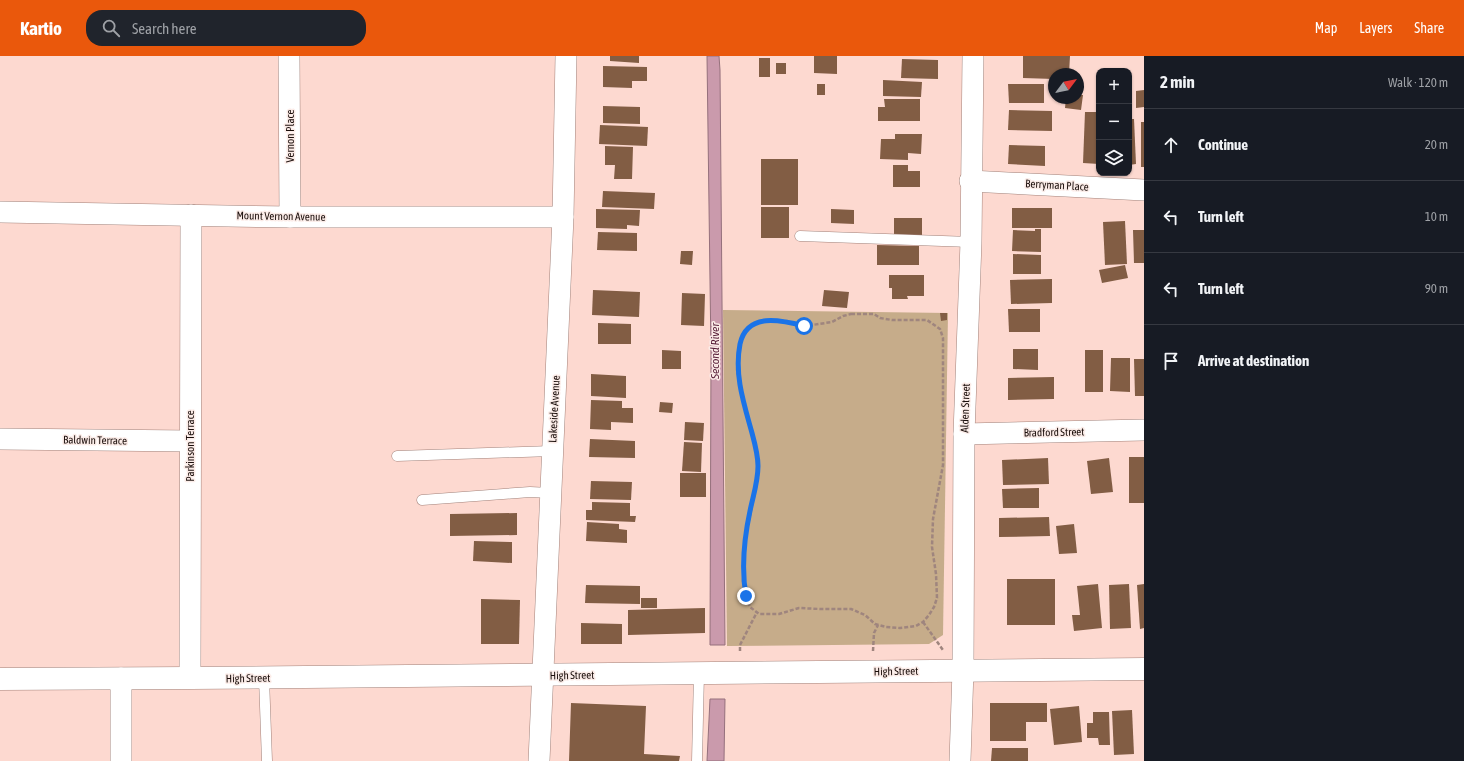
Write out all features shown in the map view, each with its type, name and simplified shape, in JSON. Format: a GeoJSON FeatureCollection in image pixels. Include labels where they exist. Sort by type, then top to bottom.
{"type":"FeatureCollection","features":[{"type":"Feature","properties":{"kind":"main road","name":"High Street"},"geometry":{"type":"LineString","coordinates":[[0,679],[264,678],[1144,669]]}},
{"type":"Feature","properties":{"kind":"street","name":"Vernon Place"},"geometry":{"type":"LineString","coordinates":[[289,56],[290,217]]}},
{"type":"Feature","properties":{"kind":"street","name":"Lakeside Avenue"},"geometry":{"type":"LineString","coordinates":[[539,761],[562,217],[566,56]]}},
{"type":"Feature","properties":{"kind":"street","name":"Alden Street"},"geometry":{"type":"LineString","coordinates":[[960,761],[963,670],[964,434],[971,242],[970,181],[973,56]]}},
{"type":"Feature","properties":{"kind":"street","name":"Berryman Place"},"geometry":{"type":"LineString","coordinates":[[970,181],[1144,190]]}},
{"type":"Feature","properties":{"kind":"street","name":"Mount Vernon Avenue"},"geometry":{"type":"LineString","coordinates":[[0,212],[290,217],[562,217]]}},
{"type":"Feature","properties":{"kind":"street","name":"Parkinson Terrace"},"geometry":{"type":"LineString","coordinates":[[190,678],[191,215]]}},
{"type":"Feature","properties":{"kind":"street","name":"Bradford Street"},"geometry":{"type":"LineString","coordinates":[[964,434],[1144,430]]}},
{"type":"Feature","properties":{"kind":"street","name":"Baldwin Terrace"},"geometry":{"type":"LineString","coordinates":[[0,440],[190,442]]}},
{"type":"Feature","properties":{"kind":"street"},"geometry":{"type":"LineString","coordinates":[[121,678],[121,761]]}},
{"type":"Feature","properties":{"kind":"lane"},"geometry":{"type":"LineString","coordinates":[[800,236],[971,242]]}},
{"type":"Feature","properties":{"kind":"lane"},"geometry":{"type":"LineString","coordinates":[[397,456],[552,452]]}},
{"type":"Feature","properties":{"kind":"lane"},"geometry":{"type":"LineString","coordinates":[[422,500],[530,492],[550,494]]}},
{"type":"Feature","properties":{"kind":"lane"},"geometry":{"type":"LineString","coordinates":[[697,761],[699,673]]}},
{"type":"Feature","properties":{"kind":"lane"},"geometry":{"type":"LineString","coordinates":[[264,678],[267,761]]}},
{"type":"Feature","properties":{"kind":"path"},"geometry":{"type":"LineString","coordinates":[[851,314],[874,314],[880,318],[892,320],[927,320],[940,329],[943,338],[943,465],[933,519],[933,562],[936,574],[937,598],[934,607],[923,622],[916,626],[900,628],[886,627],[875,624],[864,615],[851,609],[799,608],[779,614],[768,615],[758,614],[757,612],[750,607],[743,581],[745,539],[758,478],[756,449],[744,402],[738,370],[738,355],[741,340],[747,329],[757,322],[771,320],[804,326],[832,322],[843,316],[851,314]]}},
{"type":"Feature","properties":{"kind":"path"},"geometry":{"type":"LineString","coordinates":[[740,651],[740,645],[757,612]]}},
{"type":"Feature","properties":{"kind":"path"},"geometry":{"type":"LineString","coordinates":[[923,622],[943,650]]}},
{"type":"Feature","properties":{"kind":"path"},"geometry":{"type":"LineString","coordinates":[[873,651],[874,633],[878,625]]}},
{"type":"Feature","properties":{"kind":"shaded area"},"geometry":{"type":"Polygon","coordinates":[[[723,310],[948,313],[943,635],[929,644],[727,646],[723,310]]]}},
{"type":"Feature","properties":{"kind":"water","name":"Second River"},"geometry":{"type":"Polygon","coordinates":[[[707,56],[719,56],[720,70],[725,645],[710,645],[711,355],[707,56]]]}},
{"type":"Feature","properties":{"kind":"water"},"geometry":{"type":"Polygon","coordinates":[[[710,699],[725,699],[724,761],[707,761],[710,699]]]}},
{"type":"Feature","properties":{"kind":"building"},"geometry":{"type":"Polygon","coordinates":[[[610,56],[639,56],[639,63],[610,61],[610,56]]]}},
{"type":"Feature","properties":{"kind":"building"},"geometry":{"type":"Polygon","coordinates":[[[814,56],[837,56],[837,74],[814,73],[814,56]]]}},
{"type":"Feature","properties":{"kind":"building"},"geometry":{"type":"Polygon","coordinates":[[[1023,56],[1070,56],[1069,68],[1048,68],[1048,79],[1023,78],[1023,56]]]}},
{"type":"Feature","properties":{"kind":"building"},"geometry":{"type":"Polygon","coordinates":[[[759,58],[770,58],[770,77],[759,77],[759,58]]]}},
{"type":"Feature","properties":{"kind":"building"},"geometry":{"type":"Polygon","coordinates":[[[902,59],[938,60],[938,79],[901,78],[902,59]]]}},
{"type":"Feature","properties":{"kind":"building"},"geometry":{"type":"Polygon","coordinates":[[[776,63],[786,63],[786,74],[776,74],[776,63]]]}},
{"type":"Feature","properties":{"kind":"building"},"geometry":{"type":"Polygon","coordinates":[[[603,66],[647,67],[647,81],[632,81],[632,88],[603,87],[603,66]]]}},
{"type":"Feature","properties":{"kind":"building"},"geometry":{"type":"Polygon","coordinates":[[[883,80],[922,82],[921,97],[883,96],[883,80]]]}},
{"type":"Feature","properties":{"kind":"building"},"geometry":{"type":"Polygon","coordinates":[[[817,84],[825,84],[825,95],[817,95],[817,84]]]}},
{"type":"Feature","properties":{"kind":"building"},"geometry":{"type":"Polygon","coordinates":[[[1008,84],[1044,84],[1044,103],[1009,103],[1008,84]]]}},
{"type":"Feature","properties":{"kind":"building"},"geometry":{"type":"Polygon","coordinates":[[[1144,90],[1144,107],[1136,108],[1136,91],[1144,90]]]}},
{"type":"Feature","properties":{"kind":"building"},"geometry":{"type":"Polygon","coordinates":[[[884,99],[920,99],[920,121],[878,121],[878,107],[885,107],[884,99]]]}},
{"type":"Feature","properties":{"kind":"building"},"geometry":{"type":"Polygon","coordinates":[[[1065,104],[1082,104],[1081,110],[1065,108],[1065,104]]]}},
{"type":"Feature","properties":{"kind":"building"},"geometry":{"type":"Polygon","coordinates":[[[603,106],[640,107],[640,124],[603,123],[603,106]]]}},
{"type":"Feature","properties":{"kind":"building"},"geometry":{"type":"Polygon","coordinates":[[[1009,110],[1052,111],[1052,131],[1008,130],[1009,110]]]}},
{"type":"Feature","properties":{"kind":"building"},"geometry":{"type":"Polygon","coordinates":[[[1085,112],[1096,112],[1096,164],[1083,163],[1085,112]]]}},
{"type":"Feature","properties":{"kind":"building"},"geometry":{"type":"Polygon","coordinates":[[[1132,119],[1134,119],[1136,164],[1132,165],[1132,119]]]}},
{"type":"Feature","properties":{"kind":"building"},"geometry":{"type":"Polygon","coordinates":[[[1141,122],[1144,122],[1144,167],[1141,167],[1141,122]]]}},
{"type":"Feature","properties":{"kind":"building"},"geometry":{"type":"Polygon","coordinates":[[[600,125],[648,127],[647,146],[599,144],[600,125]]]}},
{"type":"Feature","properties":{"kind":"building"},"geometry":{"type":"Polygon","coordinates":[[[895,134],[922,134],[921,154],[908,153],[908,160],[880,159],[881,139],[895,139],[895,134]]]}},
{"type":"Feature","properties":{"kind":"building"},"geometry":{"type":"Polygon","coordinates":[[[1009,145],[1045,146],[1045,166],[1008,164],[1009,145]]]}},
{"type":"Feature","properties":{"kind":"building"},"geometry":{"type":"Polygon","coordinates":[[[605,146],[633,147],[632,179],[614,179],[615,165],[605,165],[605,146]]]}},
{"type":"Feature","properties":{"kind":"building"},"geometry":{"type":"Polygon","coordinates":[[[761,159],[798,159],[798,205],[761,205],[761,159]]]}},
{"type":"Feature","properties":{"kind":"building"},"geometry":{"type":"Polygon","coordinates":[[[893,165],[908,165],[908,171],[920,171],[920,187],[893,187],[893,165]]]}},
{"type":"Feature","properties":{"kind":"building"},"geometry":{"type":"Polygon","coordinates":[[[603,191],[655,193],[654,209],[602,207],[603,191]]]}},
{"type":"Feature","properties":{"kind":"building"},"geometry":{"type":"Polygon","coordinates":[[[761,207],[789,207],[789,238],[761,238],[761,207]]]}},
{"type":"Feature","properties":{"kind":"building"},"geometry":{"type":"Polygon","coordinates":[[[1012,208],[1052,208],[1052,228],[1012,228],[1012,208]]]}},
{"type":"Feature","properties":{"kind":"building"},"geometry":{"type":"Polygon","coordinates":[[[596,209],[640,210],[639,226],[627,225],[627,229],[596,228],[596,209]]]}},
{"type":"Feature","properties":{"kind":"building"},"geometry":{"type":"Polygon","coordinates":[[[831,209],[854,210],[854,224],[831,223],[831,209]]]}},
{"type":"Feature","properties":{"kind":"building"},"geometry":{"type":"Polygon","coordinates":[[[894,218],[922,218],[922,236],[894,236],[894,218]]]}},
{"type":"Feature","properties":{"kind":"building"},"geometry":{"type":"Polygon","coordinates":[[[1125,221],[1127,264],[1105,265],[1103,222],[1125,221]]]}},
{"type":"Feature","properties":{"kind":"building"},"geometry":{"type":"Polygon","coordinates":[[[1035,229],[1041,229],[1041,252],[1012,251],[1013,230],[1035,231],[1035,229]]]}},
{"type":"Feature","properties":{"kind":"building"},"geometry":{"type":"Polygon","coordinates":[[[1133,230],[1144,230],[1144,263],[1134,263],[1133,230]]]}},
{"type":"Feature","properties":{"kind":"building"},"geometry":{"type":"Polygon","coordinates":[[[598,232],[637,233],[637,251],[597,250],[598,232]]]}},
{"type":"Feature","properties":{"kind":"building"},"geometry":{"type":"Polygon","coordinates":[[[877,245],[919,246],[919,265],[877,265],[877,245]]]}},
{"type":"Feature","properties":{"kind":"building"},"geometry":{"type":"Polygon","coordinates":[[[681,251],[693,251],[692,265],[680,264],[681,251]]]}},
{"type":"Feature","properties":{"kind":"building"},"geometry":{"type":"Polygon","coordinates":[[[1013,254],[1041,255],[1041,274],[1013,274],[1013,254]]]}},
{"type":"Feature","properties":{"kind":"building"},"geometry":{"type":"Polygon","coordinates":[[[1125,265],[1128,278],[1102,283],[1099,270],[1125,265]]]}},
{"type":"Feature","properties":{"kind":"building"},"geometry":{"type":"Polygon","coordinates":[[[889,275],[924,275],[924,296],[907,296],[908,299],[892,299],[892,288],[889,288],[889,275]]]}},
{"type":"Feature","properties":{"kind":"building"},"geometry":{"type":"Polygon","coordinates":[[[1052,279],[1052,303],[1011,304],[1010,280],[1052,279]]]}},
{"type":"Feature","properties":{"kind":"building"},"geometry":{"type":"Polygon","coordinates":[[[593,290],[640,292],[639,317],[592,315],[593,290]]]}},
{"type":"Feature","properties":{"kind":"building"},"geometry":{"type":"Polygon","coordinates":[[[824,290],[849,292],[847,308],[822,306],[824,290]]]}},
{"type":"Feature","properties":{"kind":"building"},"geometry":{"type":"Polygon","coordinates":[[[682,293],[705,294],[704,326],[681,325],[682,293]]]}},
{"type":"Feature","properties":{"kind":"building"},"geometry":{"type":"Polygon","coordinates":[[[1008,309],[1040,309],[1040,332],[1009,332],[1008,309]]]}},
{"type":"Feature","properties":{"kind":"building"},"geometry":{"type":"Polygon","coordinates":[[[940,313],[947,313],[947,320],[941,321],[940,313]]]}},
{"type":"Feature","properties":{"kind":"building"},"geometry":{"type":"Polygon","coordinates":[[[598,323],[631,324],[631,344],[598,344],[598,323]]]}},
{"type":"Feature","properties":{"kind":"building"},"geometry":{"type":"Polygon","coordinates":[[[1013,349],[1038,349],[1038,370],[1013,369],[1013,349]]]}},
{"type":"Feature","properties":{"kind":"building"},"geometry":{"type":"Polygon","coordinates":[[[662,350],[681,351],[681,369],[662,369],[662,350]]]}},
{"type":"Feature","properties":{"kind":"building"},"geometry":{"type":"Polygon","coordinates":[[[1085,350],[1103,350],[1103,392],[1085,392],[1085,350]]]}},
{"type":"Feature","properties":{"kind":"building"},"geometry":{"type":"Polygon","coordinates":[[[1111,358],[1130,358],[1130,392],[1110,391],[1111,358]]]}},
{"type":"Feature","properties":{"kind":"building"},"geometry":{"type":"Polygon","coordinates":[[[1134,359],[1144,359],[1144,396],[1135,396],[1134,359]]]}},
{"type":"Feature","properties":{"kind":"building"},"geometry":{"type":"Polygon","coordinates":[[[591,374],[626,376],[626,398],[591,396],[591,374]]]}},
{"type":"Feature","properties":{"kind":"building"},"geometry":{"type":"Polygon","coordinates":[[[1054,377],[1054,399],[1008,400],[1008,378],[1054,377]]]}},
{"type":"Feature","properties":{"kind":"building"},"geometry":{"type":"Polygon","coordinates":[[[591,400],[622,401],[622,408],[633,408],[633,423],[611,422],[611,430],[590,429],[591,400]]]}},
{"type":"Feature","properties":{"kind":"building"},"geometry":{"type":"Polygon","coordinates":[[[660,402],[673,403],[672,413],[659,412],[660,402]]]}},
{"type":"Feature","properties":{"kind":"building"},"geometry":{"type":"Polygon","coordinates":[[[685,422],[704,423],[703,441],[684,440],[685,422]]]}},
{"type":"Feature","properties":{"kind":"building"},"geometry":{"type":"Polygon","coordinates":[[[590,439],[635,441],[635,458],[589,457],[590,439]]]}},
{"type":"Feature","properties":{"kind":"building"},"geometry":{"type":"Polygon","coordinates":[[[684,442],[702,443],[701,472],[682,471],[684,442]]]}},
{"type":"Feature","properties":{"kind":"building"},"geometry":{"type":"Polygon","coordinates":[[[1129,457],[1144,457],[1144,503],[1129,503],[1129,457]]]}},
{"type":"Feature","properties":{"kind":"building"},"geometry":{"type":"Polygon","coordinates":[[[1048,458],[1049,484],[1003,485],[1002,460],[1048,458]]]}},
{"type":"Feature","properties":{"kind":"building"},"geometry":{"type":"Polygon","coordinates":[[[1109,458],[1113,492],[1091,494],[1087,461],[1109,458]]]}},
{"type":"Feature","properties":{"kind":"building"},"geometry":{"type":"Polygon","coordinates":[[[680,473],[706,473],[706,497],[680,497],[680,473]]]}},
{"type":"Feature","properties":{"kind":"building"},"geometry":{"type":"Polygon","coordinates":[[[591,481],[632,482],[631,500],[590,499],[591,481]]]}},
{"type":"Feature","properties":{"kind":"building"},"geometry":{"type":"Polygon","coordinates":[[[1039,488],[1039,508],[1003,508],[1002,489],[1039,488]]]}},
{"type":"Feature","properties":{"kind":"building"},"geometry":{"type":"Polygon","coordinates":[[[592,502],[630,503],[630,516],[636,516],[635,522],[586,520],[586,510],[592,510],[592,502]]]}},
{"type":"Feature","properties":{"kind":"building"},"geometry":{"type":"Polygon","coordinates":[[[517,513],[517,535],[450,536],[450,514],[517,513]]]}},
{"type":"Feature","properties":{"kind":"building"},"geometry":{"type":"Polygon","coordinates":[[[1049,517],[1050,536],[999,537],[999,518],[1049,517]]]}},
{"type":"Feature","properties":{"kind":"building"},"geometry":{"type":"Polygon","coordinates":[[[587,522],[619,524],[619,529],[627,530],[627,543],[586,541],[587,522]]]}},
{"type":"Feature","properties":{"kind":"building"},"geometry":{"type":"Polygon","coordinates":[[[1074,524],[1077,553],[1059,554],[1056,526],[1074,524]]]}},
{"type":"Feature","properties":{"kind":"building"},"geometry":{"type":"Polygon","coordinates":[[[474,541],[512,542],[512,563],[473,561],[474,541]]]}},
{"type":"Feature","properties":{"kind":"building"},"geometry":{"type":"Polygon","coordinates":[[[1007,579],[1055,579],[1055,625],[1007,625],[1007,579]]]}},
{"type":"Feature","properties":{"kind":"building"},"geometry":{"type":"Polygon","coordinates":[[[1098,584],[1102,628],[1074,631],[1072,615],[1080,615],[1077,586],[1098,584]]]}},
{"type":"Feature","properties":{"kind":"building"},"geometry":{"type":"Polygon","coordinates":[[[1129,584],[1131,628],[1110,629],[1109,585],[1129,584]]]}},
{"type":"Feature","properties":{"kind":"building"},"geometry":{"type":"Polygon","coordinates":[[[1144,584],[1144,628],[1140,629],[1137,585],[1144,584]]]}},
{"type":"Feature","properties":{"kind":"building"},"geometry":{"type":"Polygon","coordinates":[[[586,585],[640,586],[640,604],[585,603],[586,585]]]}},
{"type":"Feature","properties":{"kind":"building"},"geometry":{"type":"Polygon","coordinates":[[[641,598],[657,598],[657,608],[641,608],[641,598]]]}},
{"type":"Feature","properties":{"kind":"building"},"geometry":{"type":"Polygon","coordinates":[[[481,599],[520,600],[519,644],[481,644],[481,599]]]}},
{"type":"Feature","properties":{"kind":"building"},"geometry":{"type":"Polygon","coordinates":[[[705,608],[705,633],[628,635],[628,610],[705,608]]]}},
{"type":"Feature","properties":{"kind":"building"},"geometry":{"type":"Polygon","coordinates":[[[581,623],[622,624],[622,644],[581,644],[581,623]]]}},
{"type":"Feature","properties":{"kind":"building"},"geometry":{"type":"Polygon","coordinates":[[[571,703],[646,706],[644,754],[680,756],[679,761],[569,761],[571,703]]]}},
{"type":"Feature","properties":{"kind":"building"},"geometry":{"type":"Polygon","coordinates":[[[990,703],[1047,703],[1047,722],[1026,722],[1026,741],[990,741],[990,703]]]}},
{"type":"Feature","properties":{"kind":"building"},"geometry":{"type":"Polygon","coordinates":[[[1079,706],[1082,742],[1054,745],[1050,709],[1079,706]]]}},
{"type":"Feature","properties":{"kind":"building"},"geometry":{"type":"Polygon","coordinates":[[[1132,710],[1134,754],[1114,755],[1112,711],[1132,710]]]}},
{"type":"Feature","properties":{"kind":"building"},"geometry":{"type":"Polygon","coordinates":[[[1093,712],[1109,712],[1110,745],[1099,745],[1098,738],[1087,738],[1087,723],[1093,723],[1093,712]]]}},
{"type":"Feature","properties":{"kind":"building"},"geometry":{"type":"Polygon","coordinates":[[[992,748],[1028,748],[1028,761],[991,761],[992,748]]]}},
{"type":"Feature","properties":{"kind":"route"},"geometry":{"type":"LineString","coordinates":[[746,596],[743,581],[745,539],[750,508],[758,478],[758,464],[738,370],[738,355],[741,340],[747,329],[757,322],[771,320],[804,326]]}}]}
